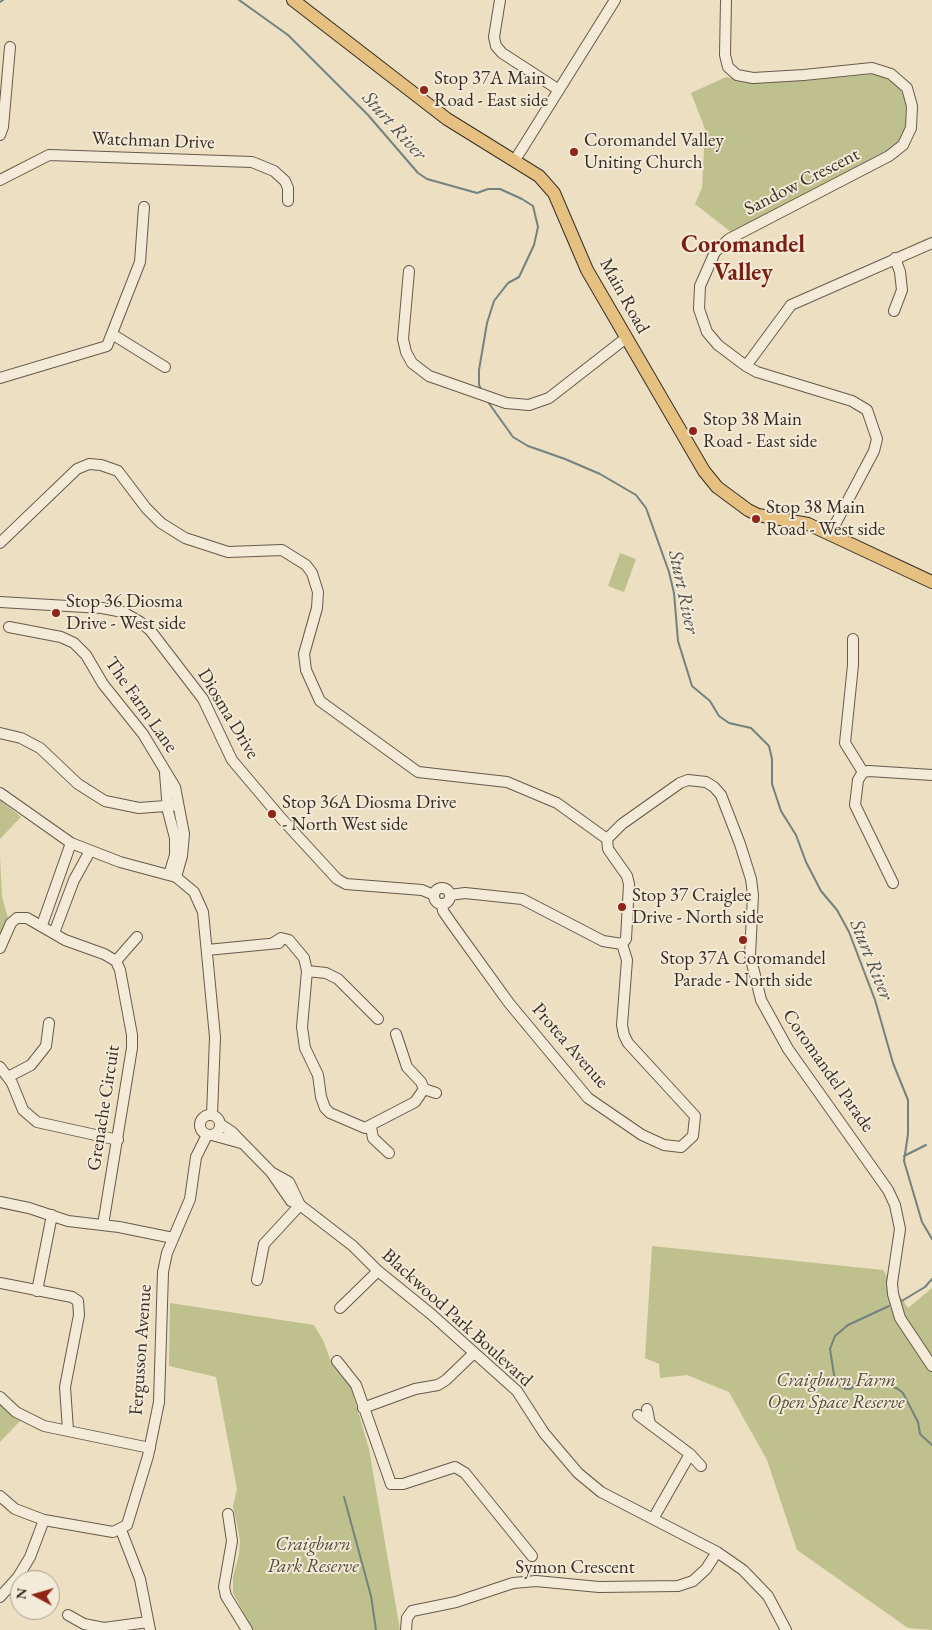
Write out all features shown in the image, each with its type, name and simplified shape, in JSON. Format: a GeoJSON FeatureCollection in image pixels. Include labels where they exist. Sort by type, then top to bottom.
{"type":"FeatureCollection","features":[{"type":"Feature","properties":{"kind":"main road","name":"Main Road"},"geometry":{"type":"LineString","coordinates":[[293,0],[446,119],[539,176],[554,193],[587,270],[711,481],[728,496],[753,512],[796,521],[830,534],[932,582]]}},
{"type":"Feature","properties":{"kind":"street"},"geometry":{"type":"LineString","coordinates":[[500,0],[494,37],[496,46],[502,53],[558,90]]}},
{"type":"Feature","properties":{"kind":"street"},"geometry":{"type":"LineString","coordinates":[[515,160],[615,0]]}},
{"type":"Feature","properties":{"kind":"street","name":"Sandow Crescent"},"geometry":{"type":"LineString","coordinates":[[726,0],[726,55],[728,67],[737,75],[752,78],[872,68],[891,74],[907,88],[912,106],[911,128],[903,145],[889,156],[729,239],[715,252],[700,286],[700,309],[708,332],[718,345],[746,366],[757,372],[852,401],[867,410],[877,439],[874,451],[830,534]]}},
{"type":"Feature","properties":{"kind":"street"},"geometry":{"type":"LineString","coordinates":[[0,135],[3,127],[10,47]]}},
{"type":"Feature","properties":{"kind":"street","name":"Watchman Drive"},"geometry":{"type":"LineString","coordinates":[[0,180],[49,156],[252,162],[274,171],[285,181],[288,188],[288,201]]}},
{"type":"Feature","properties":{"kind":"street"},"geometry":{"type":"LineString","coordinates":[[0,378],[107,346],[140,262],[144,208]]}},
{"type":"Feature","properties":{"kind":"street"},"geometry":{"type":"LineString","coordinates":[[746,366],[791,305],[932,243]]}},
{"type":"Feature","properties":{"kind":"street"},"geometry":{"type":"LineString","coordinates":[[894,310],[902,290],[896,258]]}},
{"type":"Feature","properties":{"kind":"street"},"geometry":{"type":"LineString","coordinates":[[409,270],[403,339],[412,363],[429,376],[483,395],[516,405],[540,402],[626,338]]}},
{"type":"Feature","properties":{"kind":"street"},"geometry":{"type":"LineString","coordinates":[[112,334],[165,367]]}},
{"type":"Feature","properties":{"kind":"street"},"geometry":{"type":"LineString","coordinates":[[0,543],[76,469],[89,464],[101,465],[118,471],[146,508],[161,523],[184,538],[228,552],[282,550],[306,565],[312,573],[318,592],[317,608],[304,654],[306,670],[320,702],[418,772],[507,782],[557,803],[607,840],[608,849],[626,876],[629,884],[626,939],[622,944],[602,941],[522,899],[465,894],[450,895]]}},
{"type":"Feature","properties":{"kind":"street","name":"Diosma Drive"},"geometry":{"type":"LineString","coordinates":[[0,602],[102,608],[123,612],[140,622],[150,630],[203,699],[232,760],[281,818],[337,879],[346,884],[422,890],[434,895]]}},
{"type":"Feature","properties":{"kind":"street","name":"The Farm Lane"},"geometry":{"type":"LineString","coordinates":[[10,627],[61,637],[74,643],[86,655],[103,684],[143,734],[164,770],[173,805],[175,854],[172,876]]}},
{"type":"Feature","properties":{"kind":"street"},"geometry":{"type":"LineString","coordinates":[[853,639],[853,665],[844,742],[863,772]]}},
{"type":"Feature","properties":{"kind":"street"},"geometry":{"type":"LineString","coordinates":[[0,733],[21,738],[40,748],[78,784],[105,801],[138,808],[173,805]]}},
{"type":"Feature","properties":{"kind":"street"},"geometry":{"type":"LineString","coordinates":[[863,772],[932,775]]}},
{"type":"Feature","properties":{"kind":"street"},"geometry":{"type":"LineString","coordinates":[[863,772],[858,780],[855,806],[893,883]]}},
{"type":"Feature","properties":{"kind":"street","name":"Coromandel Parade"},"geometry":{"type":"LineString","coordinates":[[607,840],[622,824],[680,783],[698,780],[706,782],[721,795],[751,879],[753,895],[750,956],[761,1000],[788,1048],[873,1165],[895,1205],[900,1228],[892,1283],[894,1298],[900,1316],[932,1366]]}},
{"type":"Feature","properties":{"kind":"street"},"geometry":{"type":"LineString","coordinates":[[0,792],[71,843],[120,862],[172,876],[187,884],[200,902],[207,950],[215,1037],[212,1115]]}},
{"type":"Feature","properties":{"kind":"street"},"geometry":{"type":"LineString","coordinates":[[42,925],[71,843]]}},
{"type":"Feature","properties":{"kind":"street"},"geometry":{"type":"LineString","coordinates":[[54,932],[74,880],[90,851]]}},
{"type":"Feature","properties":{"kind":"street"},"geometry":{"type":"LineString","coordinates":[[444,888],[450,895],[449,900],[442,904],[437,902],[434,895],[436,890],[444,888]]}},
{"type":"Feature","properties":{"kind":"street","name":"Protea Avenue"},"geometry":{"type":"LineString","coordinates":[[442,904],[452,924],[510,1003],[588,1098],[642,1135],[664,1145],[681,1147],[693,1136],[694,1116],[628,1043],[624,1035],[622,1025],[627,960],[622,944]]}},
{"type":"Feature","properties":{"kind":"street"},"geometry":{"type":"LineString","coordinates":[[0,948],[8,927],[17,918],[27,918],[65,940],[104,954],[116,961],[137,937]]}},
{"type":"Feature","properties":{"kind":"street"},"geometry":{"type":"LineString","coordinates":[[207,950],[273,943],[281,938],[289,940],[299,949],[308,971],[302,1028],[305,1048],[318,1075],[321,1098],[325,1108],[360,1127],[371,1127],[415,1102],[424,1089]]}},
{"type":"Feature","properties":{"kind":"street","name":"Grenache Circuit"},"geometry":{"type":"LineString","coordinates":[[103,1225],[118,1140],[132,1035],[122,978],[116,961]]}},
{"type":"Feature","properties":{"kind":"street"},"geometry":{"type":"LineString","coordinates":[[308,971],[326,972],[338,978],[378,1019]]}},
{"type":"Feature","properties":{"kind":"street"},"geometry":{"type":"LineString","coordinates":[[8,1077],[31,1065],[46,1046],[49,1023]]}},
{"type":"Feature","properties":{"kind":"street"},"geometry":{"type":"LineString","coordinates":[[396,1034],[407,1067],[421,1082],[424,1089],[436,1093]]}},
{"type":"Feature","properties":{"kind":"street"},"geometry":{"type":"LineString","coordinates":[[0,1067],[8,1077],[23,1110],[37,1122],[118,1140]]}},
{"type":"Feature","properties":{"kind":"street"},"geometry":{"type":"LineString","coordinates":[[210,1135],[218,1131],[220,1124],[218,1119],[212,1115],[205,1116],[200,1121],[200,1128],[210,1135],[242,1143]]}},
{"type":"Feature","properties":{"kind":"street","name":"Blackwood Park Boulevard"},"geometry":{"type":"LineString","coordinates":[[220,1124],[232,1132],[271,1172],[289,1182],[300,1205],[353,1246],[378,1271],[431,1314],[517,1391],[544,1433],[578,1473],[601,1492],[717,1552],[743,1570],[768,1596],[786,1630]]}},
{"type":"Feature","properties":{"kind":"street"},"geometry":{"type":"LineString","coordinates":[[371,1127],[373,1138],[389,1153]]}},
{"type":"Feature","properties":{"kind":"street","name":"Fergusson Avenue"},"geometry":{"type":"LineString","coordinates":[[121,1530],[131,1519],[150,1448],[158,1402],[163,1272],[167,1252],[190,1199],[196,1157],[210,1135]]}},
{"type":"Feature","properties":{"kind":"street"},"geometry":{"type":"LineString","coordinates":[[0,1202],[68,1221],[103,1225],[173,1238]]}},
{"type":"Feature","properties":{"kind":"street"},"geometry":{"type":"LineString","coordinates":[[257,1280],[264,1244],[300,1205]]}},
{"type":"Feature","properties":{"kind":"street"},"geometry":{"type":"LineString","coordinates":[[37,1291],[52,1216]]}},
{"type":"Feature","properties":{"kind":"street"},"geometry":{"type":"LineString","coordinates":[[340,1308],[378,1271]]}},
{"type":"Feature","properties":{"kind":"street"},"geometry":{"type":"LineString","coordinates":[[0,1283],[72,1298],[78,1302],[80,1308],[65,1387],[68,1430]]}},
{"type":"Feature","properties":{"kind":"street"},"geometry":{"type":"LineString","coordinates":[[364,1408],[415,1389],[438,1385],[446,1380],[474,1353]]}},
{"type":"Feature","properties":{"kind":"street"},"geometry":{"type":"LineString","coordinates":[[337,1361],[356,1385],[391,1484],[403,1484],[455,1467],[465,1472],[521,1550],[532,1556]]}},
{"type":"Feature","properties":{"kind":"street"},"geometry":{"type":"LineString","coordinates":[[0,1397],[16,1412],[31,1420],[150,1448]]}},
{"type":"Feature","properties":{"kind":"street"},"geometry":{"type":"LineString","coordinates":[[647,1409],[650,1424]]}},
{"type":"Feature","properties":{"kind":"street"},"geometry":{"type":"LineString","coordinates":[[638,1415],[690,1454],[701,1466]]}},
{"type":"Feature","properties":{"kind":"street"},"geometry":{"type":"LineString","coordinates":[[653,1519],[690,1454]]}},
{"type":"Feature","properties":{"kind":"street"},"geometry":{"type":"LineString","coordinates":[[0,1496],[15,1509],[44,1520],[113,1532],[121,1530],[140,1579],[149,1626],[104,1628],[84,1624],[68,1615]]}},
{"type":"Feature","properties":{"kind":"street"},"geometry":{"type":"LineString","coordinates":[[228,1514],[232,1541],[224,1587],[226,1596],[247,1630]]}},
{"type":"Feature","properties":{"kind":"street"},"geometry":{"type":"LineString","coordinates":[[0,1597],[18,1577],[30,1557],[44,1520]]}},
{"type":"Feature","properties":{"kind":"street","name":"Symon Crescent"},"geometry":{"type":"LineString","coordinates":[[406,1630],[407,1618],[412,1612],[456,1602],[513,1583],[536,1581],[599,1587],[678,1586],[693,1581],[706,1569],[717,1552]]}},
{"type":"Feature","properties":{"kind":"green space"},"geometry":{"type":"Polygon","coordinates":[[[874,74],[890,80],[905,96],[908,109],[905,132],[897,145],[884,154],[731,232],[695,204],[702,188],[705,129],[691,93],[726,77],[751,83],[804,81],[874,74]]]}},
{"type":"Feature","properties":{"kind":"green space"},"geometry":{"type":"Polygon","coordinates":[[[620,553],[636,559],[624,592],[608,586],[620,553]]]}},
{"type":"Feature","properties":{"kind":"green space"},"geometry":{"type":"Polygon","coordinates":[[[0,800],[21,817],[0,839],[0,800]]]}},
{"type":"Feature","properties":{"kind":"green space"},"geometry":{"type":"Polygon","coordinates":[[[0,856],[2,897],[8,918],[0,935],[0,856]]]}},
{"type":"Feature","properties":{"kind":"green space","name":"Craigburn Farm Open Space Reserve"},"geometry":{"type":"Polygon","coordinates":[[[652,1246],[883,1270],[908,1308],[932,1288],[932,1630],[908,1628],[797,1550],[767,1460],[729,1392],[687,1375],[660,1378],[659,1364],[645,1358],[652,1246]]]}},
{"type":"Feature","properties":{"kind":"green space","name":"Craigburn Park Reserve"},"geometry":{"type":"Polygon","coordinates":[[[170,1303],[314,1325],[323,1340],[330,1359],[351,1387],[369,1449],[400,1630],[253,1630],[233,1593],[233,1577],[239,1554],[240,1540],[233,1506],[237,1489],[216,1377],[169,1366],[170,1303]]]}},
{"type":"Feature","properties":{"kind":"green space"},"geometry":{"type":"Polygon","coordinates":[[[0,1403],[21,1420],[0,1442],[0,1403]]]}},
{"type":"Feature","properties":{"kind":"waterway","name":"Sturt River"},"geometry":{"type":"LineString","coordinates":[[239,0],[288,35],[368,115],[418,173],[427,179],[477,193],[488,189],[500,189],[533,206],[538,227],[534,245],[519,277],[508,283],[494,301],[487,323],[479,370],[479,385],[482,391]]}},
{"type":"Feature","properties":{"kind":"waterway","name":"Sturt River"},"geometry":{"type":"LineString","coordinates":[[488,402],[513,437],[528,446],[600,474],[636,495],[646,508],[669,572],[674,593],[678,641],[692,686],[710,701],[719,716],[729,723],[751,728],[769,746],[772,759],[772,784],[781,811],[796,835],[806,862],[821,891],[837,910],[849,932],[875,1000],[893,1063],[908,1100],[908,1134],[904,1161],[922,1222],[932,1239]]}},
{"type":"Feature","properties":{"kind":"waterway"},"geometry":{"type":"LineString","coordinates":[[904,1156],[926,1145]]}},
{"type":"Feature","properties":{"kind":"waterway","name":"Sturt River"},"geometry":{"type":"LineString","coordinates":[[900,1302],[925,1287],[932,1279]]}},
{"type":"Feature","properties":{"kind":"waterway","name":"Sturt River"},"geometry":{"type":"LineString","coordinates":[[889,1306],[848,1325],[835,1336],[830,1349],[834,1375],[840,1386],[846,1389],[851,1389],[858,1380],[869,1376],[898,1389],[903,1393],[918,1422],[920,1434],[932,1445]]}},
{"type":"Feature","properties":{"kind":"waterway"},"geometry":{"type":"LineString","coordinates":[[344,1497],[371,1596],[376,1630]]}},
{"type":"Feature","properties":{"kind":"place","name":"Stop 37A Main Road - East side"},"geometry":{"type":"Point","coordinates":[424,90]}},
{"type":"Feature","properties":{"kind":"place","name":"Coromandel Valley Uniting Church"},"geometry":{"type":"Point","coordinates":[574,152]}},
{"type":"Feature","properties":{"kind":"place","name":"Stop 38 Main Road - East side"},"geometry":{"type":"Point","coordinates":[693,431]}},
{"type":"Feature","properties":{"kind":"place","name":"Stop 38 Main Road - West side"},"geometry":{"type":"Point","coordinates":[756,519]}},
{"type":"Feature","properties":{"kind":"place","name":"Stop 36 Diosma Drive - West side"},"geometry":{"type":"Point","coordinates":[56,613]}},
{"type":"Feature","properties":{"kind":"place","name":"Stop 36A Diosma Drive - North West side"},"geometry":{"type":"Point","coordinates":[272,814]}},
{"type":"Feature","properties":{"kind":"place","name":"Stop 37 Craiglee Drive - North side"},"geometry":{"type":"Point","coordinates":[622,907]}},
{"type":"Feature","properties":{"kind":"place","name":"Stop 37A Coromandel Parade - North side"},"geometry":{"type":"Point","coordinates":[743,940]}},
{"type":"Feature","properties":{"kind":"district","name":"Coromandel Valley"},"geometry":{"type":"Point","coordinates":[743,259]}}]}
